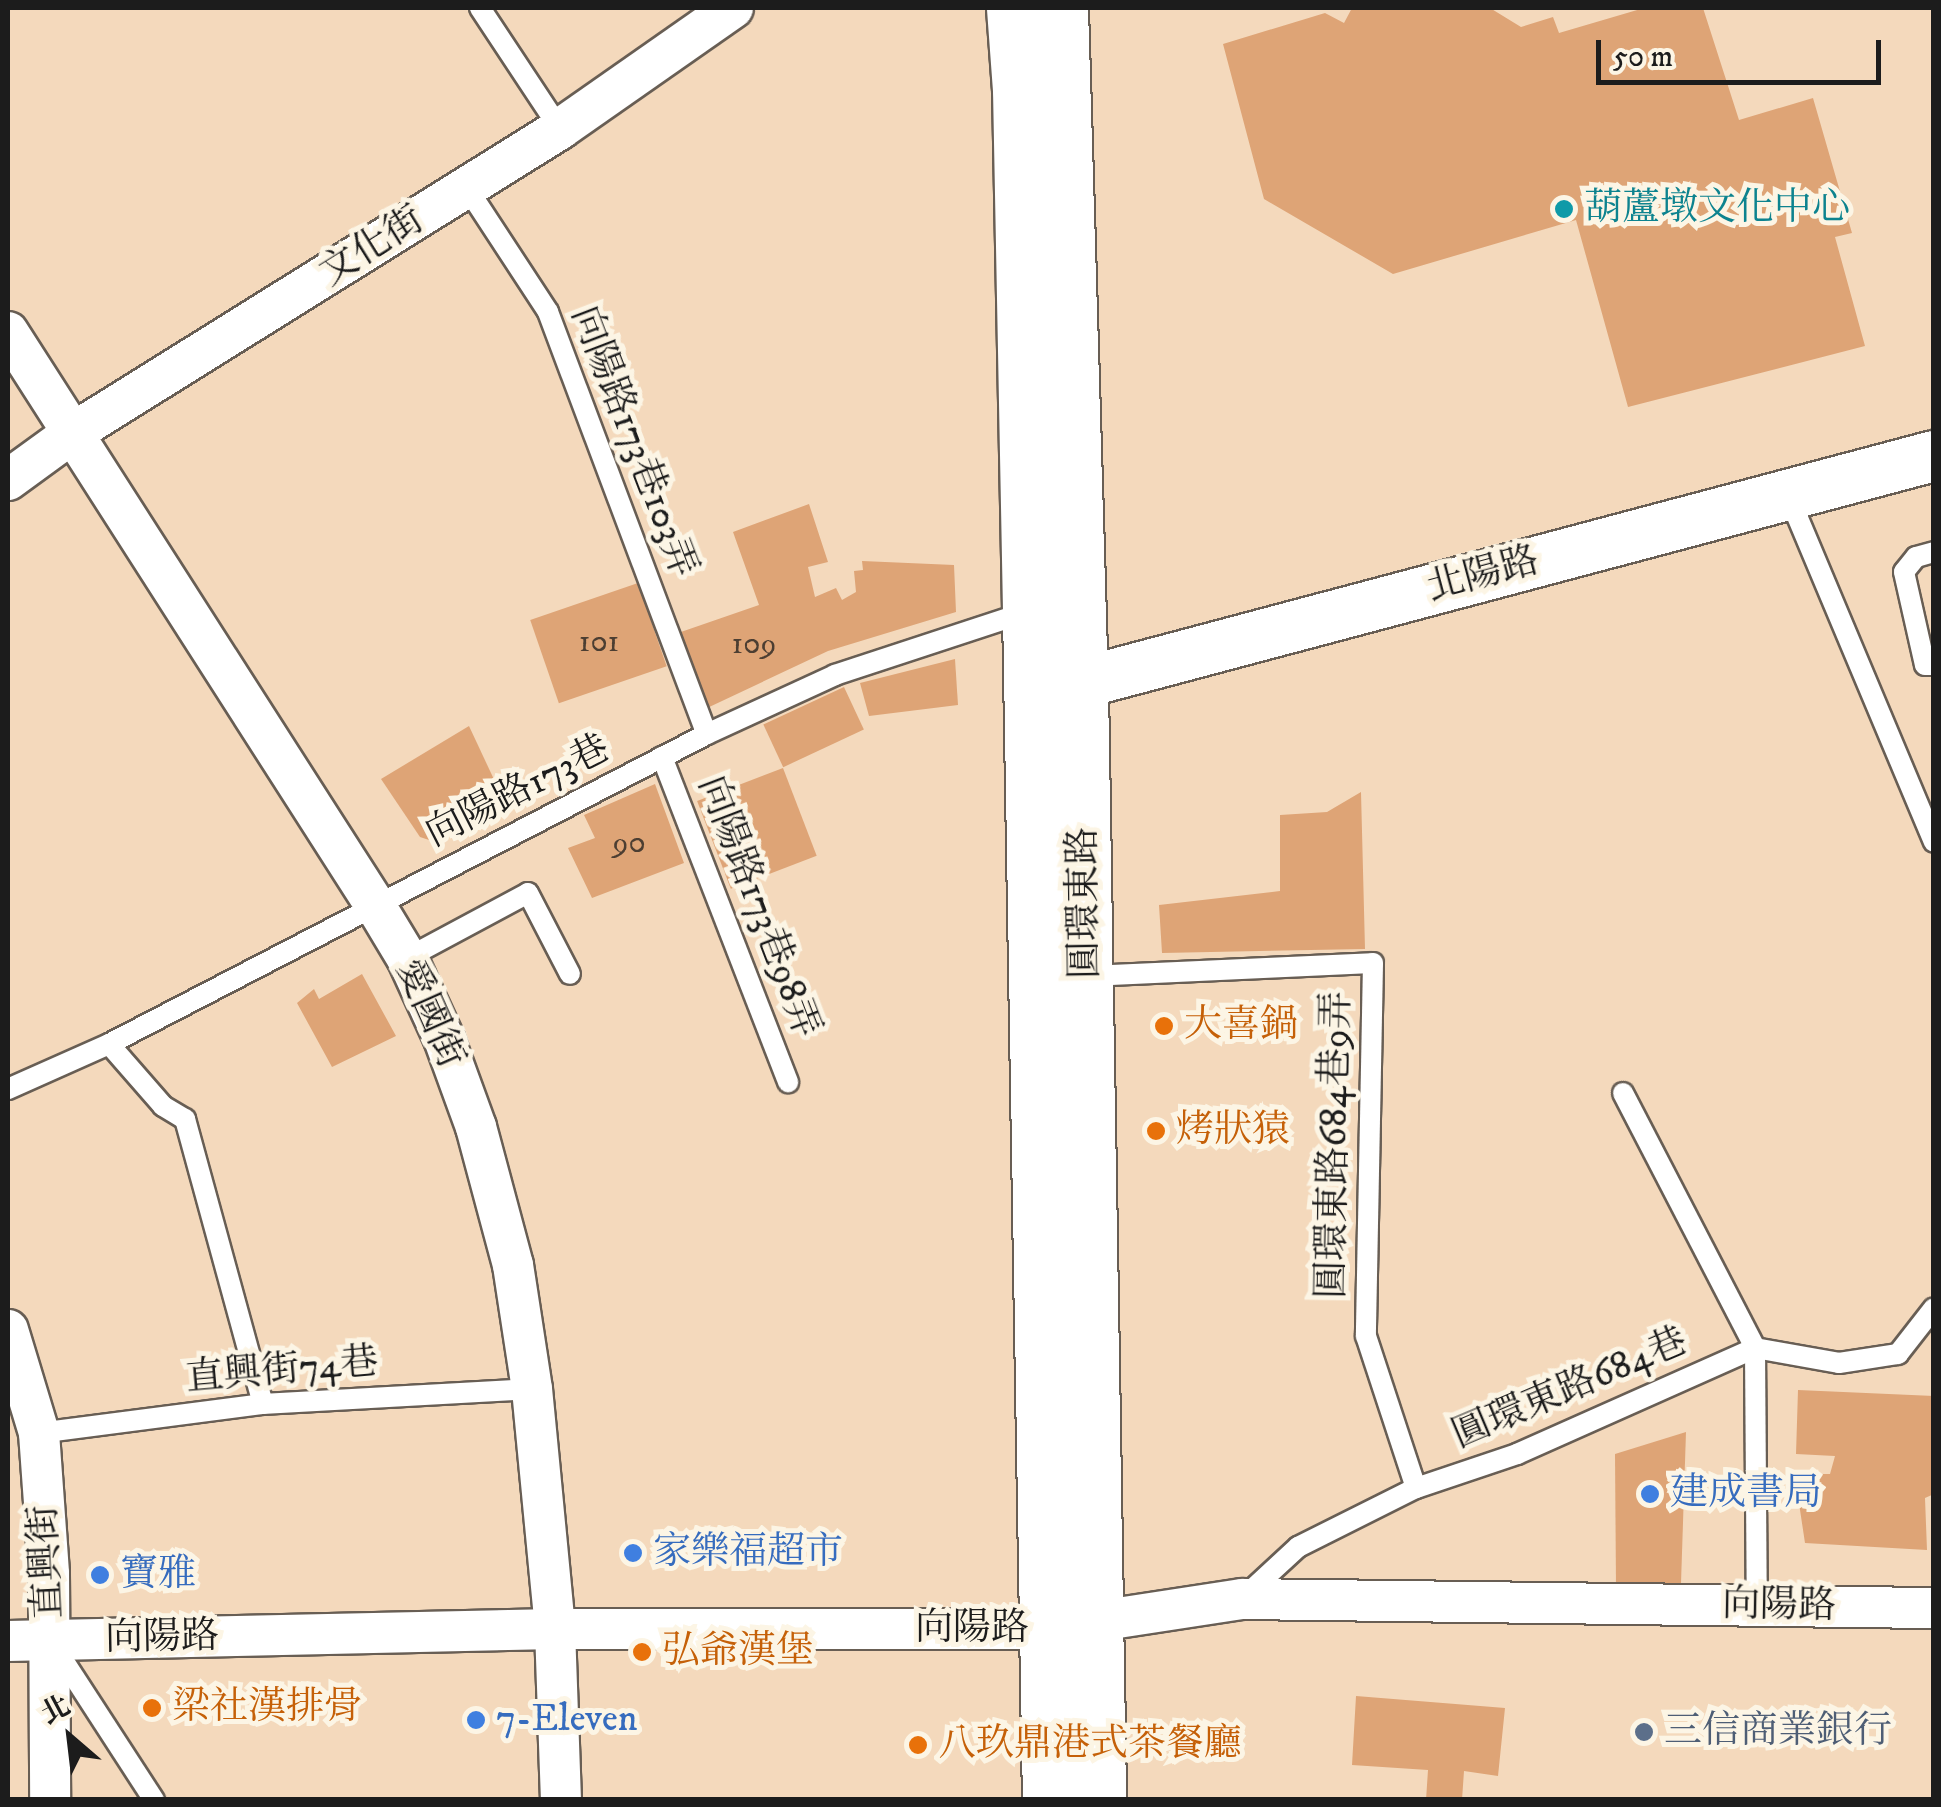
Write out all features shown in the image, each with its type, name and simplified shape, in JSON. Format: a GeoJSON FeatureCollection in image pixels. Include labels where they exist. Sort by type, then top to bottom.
{"type":"FeatureCollection","features":[{"type":"Feature","properties":{"kind":"main road","name":"圓環東路"},"geometry":{"type":"LineString","coordinates":[[1014,8],[1053,601],[1071,1627],[1098,1800]]}},
{"type":"Feature","properties":{"kind":"main road","name":"圓環東路"},"geometry":{"type":"LineString","coordinates":[[1053,601],[1060,8]]}},
{"type":"Feature","properties":{"kind":"main road","name":"圓環東路"},"geometry":{"type":"LineString","coordinates":[[1050,1800],[1071,1627],[1086,976],[1056,691]]}},
{"type":"Feature","properties":{"kind":"street","name":"文化街"},"geometry":{"type":"LineString","coordinates":[[8,480],[72,434],[560,129],[733,8]]}},
{"type":"Feature","properties":{"kind":"street","name":"愛國街"},"geometry":{"type":"LineString","coordinates":[[8,332],[407,958],[476,1127],[513,1265],[532,1389],[555,1629],[561,1800]]}},
{"type":"Feature","properties":{"kind":"street","name":"北陽路"},"geometry":{"type":"LineString","coordinates":[[1056,691],[1934,456]]}},
{"type":"Feature","properties":{"kind":"street","name":"直興街"},"geometry":{"type":"LineString","coordinates":[[8,1330],[39,1432],[50,1640],[50,1800]]}},
{"type":"Feature","properties":{"kind":"street","name":"向陽路"},"geometry":{"type":"LineString","coordinates":[[8,1641],[555,1629],[1071,1627],[1242,1600],[1934,1608]]}},
{"type":"Feature","properties":{"kind":"lane"},"geometry":{"type":"LineString","coordinates":[[480,8],[560,129]]}},
{"type":"Feature","properties":{"kind":"lane","name":"向陽路173巷103弄"},"geometry":{"type":"LineString","coordinates":[[468,188],[548,312],[708,734]]}},
{"type":"Feature","properties":{"kind":"lane"},"geometry":{"type":"LineString","coordinates":[[1789,497],[1934,842]]}},
{"type":"Feature","properties":{"kind":"lane"},"geometry":{"type":"LineString","coordinates":[[1934,552],[1916,557],[1904,572],[1926,665],[1934,665]]}},
{"type":"Feature","properties":{"kind":"lane","name":"向陽路173巷"},"geometry":{"type":"LineString","coordinates":[[8,1089],[109,1044],[708,734],[835,675],[1053,601]]}},
{"type":"Feature","properties":{"kind":"lane","name":"向陽路173巷98弄"},"geometry":{"type":"LineString","coordinates":[[662,756],[788,1082]]}},
{"type":"Feature","properties":{"kind":"lane"},"geometry":{"type":"LineString","coordinates":[[407,958],[528,893],[570,974]]}},
{"type":"Feature","properties":{"kind":"lane","name":"圓環東路684巷9弄"},"geometry":{"type":"LineString","coordinates":[[1086,976],[1373,963],[1366,1336],[1416,1488]]}},
{"type":"Feature","properties":{"kind":"lane"},"geometry":{"type":"LineString","coordinates":[[109,1044],[162,1106],[185,1119],[263,1404]]}},
{"type":"Feature","properties":{"kind":"lane"},"geometry":{"type":"LineString","coordinates":[[1623,1092],[1755,1348],[1757,1606]]}},
{"type":"Feature","properties":{"kind":"lane"},"geometry":{"type":"LineString","coordinates":[[1755,1348],[1839,1362],[1898,1354],[1934,1308]]}},
{"type":"Feature","properties":{"kind":"lane","name":"圓環東路684巷"},"geometry":{"type":"LineString","coordinates":[[1242,1600],[1298,1548],[1416,1488],[1517,1454],[1755,1348]]}},
{"type":"Feature","properties":{"kind":"lane","name":"直興街74巷"},"geometry":{"type":"LineString","coordinates":[[39,1432],[263,1404],[532,1389]]}},
{"type":"Feature","properties":{"kind":"lane"},"geometry":{"type":"LineString","coordinates":[[50,1640],[154,1800]]}},
{"type":"Feature","properties":{"kind":"building","name":"葫蘆墩文化中心"},"geometry":{"type":"Polygon","coordinates":[[[1352,8],[1490,8],[1521,27],[1553,17],[1559,33],[1644,8],[1703,8],[1739,120],[1813,98],[1852,233],[1835,237],[1865,346],[1628,407],[1576,220],[1393,274],[1264,199],[1223,44],[1325,13],[1344,23],[1352,8]]]}},
{"type":"Feature","properties":{"kind":"building"},"geometry":{"type":"Polygon","coordinates":[[[809,504],[828,562],[808,567],[815,597],[836,588],[842,600],[856,592],[854,571],[863,570],[862,561],[954,565],[956,612],[828,651],[705,709],[678,633],[759,605],[733,532],[809,504]]]}},
{"type":"Feature","properties":{"kind":"building"},"geometry":{"type":"Polygon","coordinates":[[[638,583],[667,666],[559,703],[530,620],[638,583]]]}},
{"type":"Feature","properties":{"kind":"building"},"geometry":{"type":"Polygon","coordinates":[[[955,659],[958,705],[869,716],[860,683],[955,659]]]}},
{"type":"Feature","properties":{"kind":"building"},"geometry":{"type":"Polygon","coordinates":[[[844,687],[864,730],[783,767],[763,725],[844,687]]]}},
{"type":"Feature","properties":{"kind":"building"},"geometry":{"type":"Polygon","coordinates":[[[469,726],[505,803],[450,837],[435,842],[420,837],[381,779],[469,726]]]}},
{"type":"Feature","properties":{"kind":"building"},"geometry":{"type":"Polygon","coordinates":[[[783,768],[817,856],[731,889],[697,801],[783,768]]]}},
{"type":"Feature","properties":{"kind":"building"},"geometry":{"type":"Polygon","coordinates":[[[655,784],[684,863],[592,898],[568,848],[595,838],[584,815],[655,784]]]}},
{"type":"Feature","properties":{"kind":"building"},"geometry":{"type":"Polygon","coordinates":[[[1361,792],[1365,949],[1162,953],[1159,905],[1280,891],[1280,815],[1327,812],[1361,792]]]}},
{"type":"Feature","properties":{"kind":"building"},"geometry":{"type":"Polygon","coordinates":[[[362,974],[396,1036],[332,1067],[297,1003],[314,989],[319,999],[362,974]]]}},
{"type":"Feature","properties":{"kind":"building"},"geometry":{"type":"Polygon","coordinates":[[[1798,1390],[1934,1396],[1934,1494],[1925,1498],[1927,1550],[1805,1543],[1797,1490],[1804,1474],[1830,1474],[1835,1456],[1796,1454],[1798,1390]]]}},
{"type":"Feature","properties":{"kind":"building","name":"建成書局"},"geometry":{"type":"Polygon","coordinates":[[[1686,1432],[1681,1583],[1616,1586],[1615,1454],[1686,1432]]]}},
{"type":"Feature","properties":{"kind":"building"},"geometry":{"type":"Polygon","coordinates":[[[1356,1696],[1505,1708],[1498,1776],[1464,1771],[1462,1800],[1426,1800],[1428,1770],[1352,1765],[1356,1696]]]}},
{"type":"Feature","properties":{"kind":"place","name":"葫蘆墩文化中心"},"geometry":{"type":"Point","coordinates":[1564,209]}},
{"type":"Feature","properties":{"kind":"place","name":"大喜鍋"},"geometry":{"type":"Point","coordinates":[1164,1026]}},
{"type":"Feature","properties":{"kind":"place","name":"烤狀猿"},"geometry":{"type":"Point","coordinates":[1156,1131]}},
{"type":"Feature","properties":{"kind":"place","name":"建成書局"},"geometry":{"type":"Point","coordinates":[1650,1494]}},
{"type":"Feature","properties":{"kind":"place","name":"家樂福超市"},"geometry":{"type":"Point","coordinates":[633,1553]}},
{"type":"Feature","properties":{"kind":"place","name":"寶雅"},"geometry":{"type":"Point","coordinates":[100,1575]}},
{"type":"Feature","properties":{"kind":"place","name":"弘爺漢堡"},"geometry":{"type":"Point","coordinates":[642,1652]}},
{"type":"Feature","properties":{"kind":"place","name":"梁社漢排骨"},"geometry":{"type":"Point","coordinates":[152,1708]}},
{"type":"Feature","properties":{"kind":"place","name":"7-Eleven"},"geometry":{"type":"Point","coordinates":[476,1720]}},
{"type":"Feature","properties":{"kind":"place","name":"三信商業銀行"},"geometry":{"type":"Point","coordinates":[1644,1732]}},
{"type":"Feature","properties":{"kind":"place","name":"八玖鼎港式茶餐廳"},"geometry":{"type":"Point","coordinates":[918,1745]}}]}
